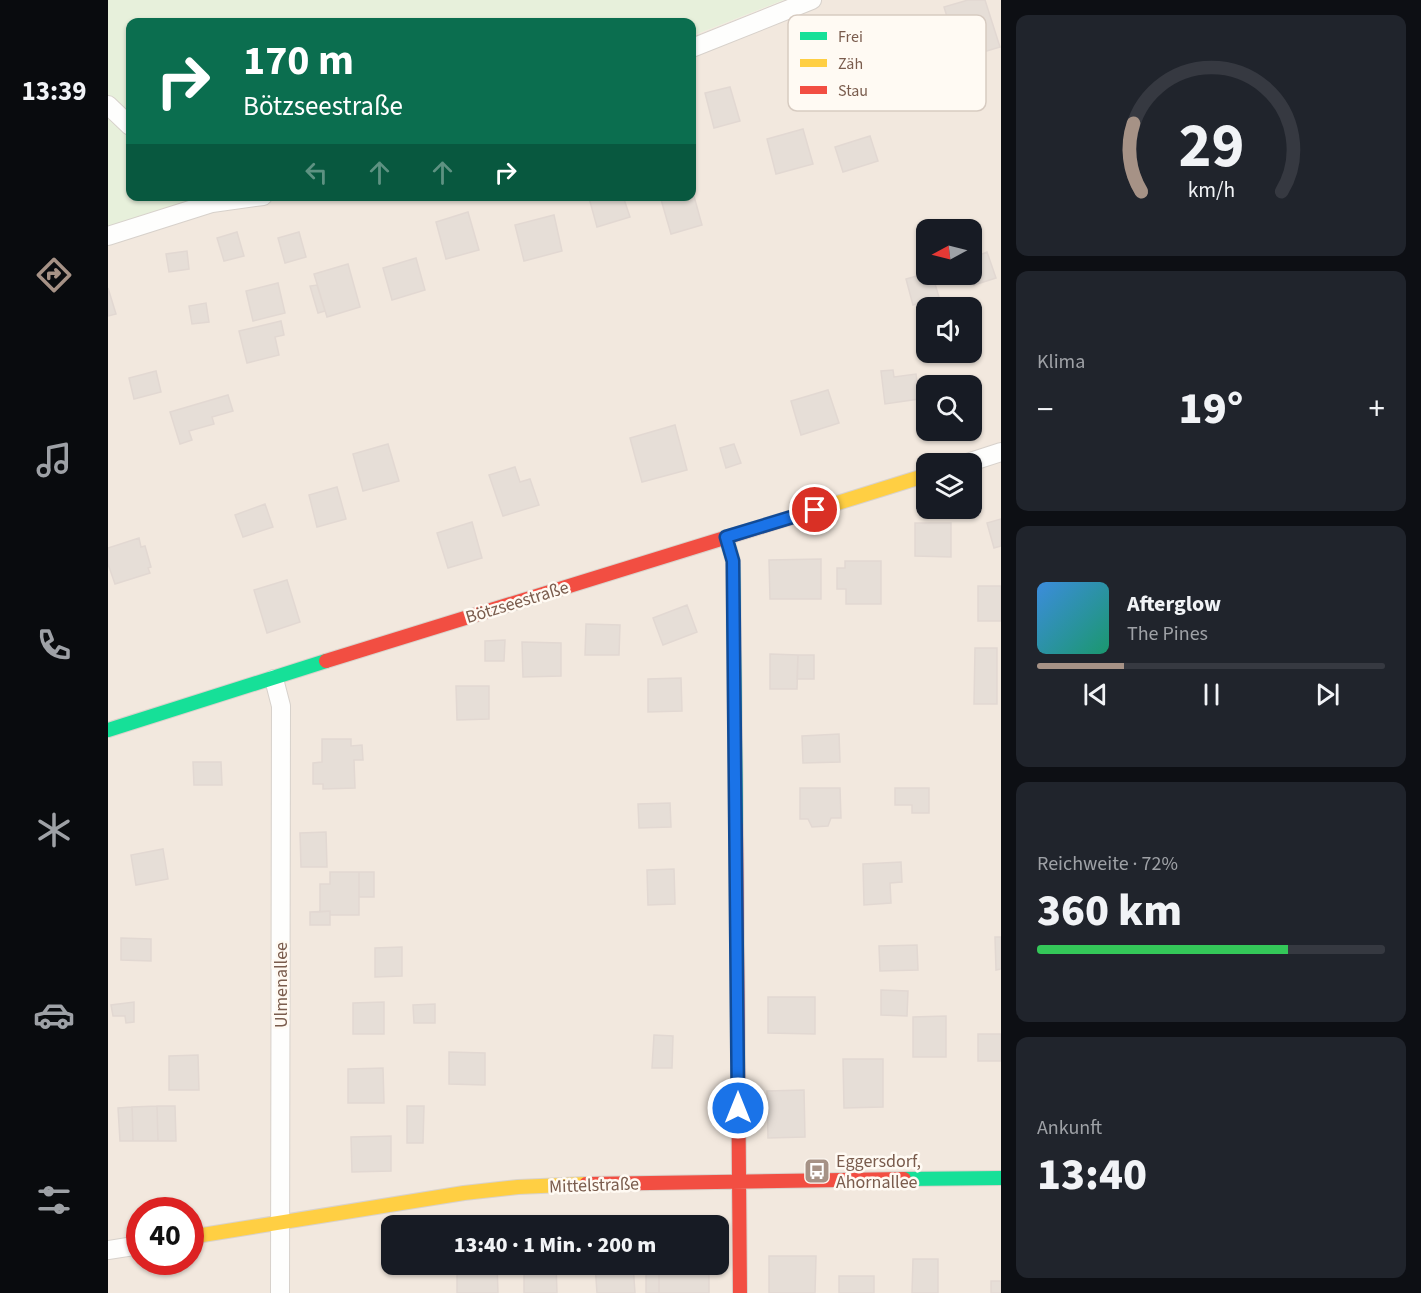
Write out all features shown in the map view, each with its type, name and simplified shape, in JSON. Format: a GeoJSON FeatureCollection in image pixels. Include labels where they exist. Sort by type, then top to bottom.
{"type":"FeatureCollection","features":[{"type":"Feature","properties":{"kind":"street"},"geometry":{"type":"LineString","coordinates":[[696,46],[812,0]]}},
{"type":"Feature","properties":{"kind":"street"},"geometry":{"type":"LineString","coordinates":[[108,105],[126,122]]}},
{"type":"Feature","properties":{"kind":"street"},"geometry":{"type":"LineString","coordinates":[[108,236],[206,201]]}},
{"type":"Feature","properties":{"kind":"street"},"geometry":{"type":"LineString","coordinates":[[982,458],[1001,452]]}},
{"type":"Feature","properties":{"kind":"street","name":"Bötzseestraße"},"geometry":{"type":"LineString","coordinates":[[108,730],[916,478]]}},
{"type":"Feature","properties":{"kind":"street"},"geometry":{"type":"LineString","coordinates":[[726,537],[733,561],[740,1293]]}},
{"type":"Feature","properties":{"kind":"street","name":"Ulmenallee"},"geometry":{"type":"LineString","coordinates":[[274,679],[281,706],[280,1293]]}},
{"type":"Feature","properties":{"kind":"street","name":"Mittelstraße"},"geometry":{"type":"LineString","coordinates":[[204,1235],[464,1193],[518,1187],[614,1183],[1001,1178]]}},
{"type":"Feature","properties":{"kind":"street"},"geometry":{"type":"LineString","coordinates":[[108,1250],[126,1247]]}},
{"type":"Feature","properties":{"kind":"shaded area"},"geometry":{"type":"Polygon","coordinates":[[[784,0],[1001,0],[1001,1293],[108,1293],[108,227],[205,201],[696,201],[696,34],[784,0]]]}},
{"type":"Feature","properties":{"kind":"green space"},"geometry":{"type":"Polygon","coordinates":[[[108,0],[784,0],[696,34],[696,18],[126,18],[126,201],[209,201],[108,227],[108,0]]]}},
{"type":"Feature","properties":{"kind":"building"},"geometry":{"type":"Polygon","coordinates":[[[968,0],[985,0],[1000,47],[986,51],[986,15],[946,15],[944,7],[968,0]]]}},
{"type":"Feature","properties":{"kind":"building"},"geometry":{"type":"Polygon","coordinates":[[[730,87],[740,121],[714,128],[705,93],[730,87]]]}},
{"type":"Feature","properties":{"kind":"building"},"geometry":{"type":"Polygon","coordinates":[[[803,129],[813,164],[776,174],[767,139],[803,129]]]}},
{"type":"Feature","properties":{"kind":"building"},"geometry":{"type":"Polygon","coordinates":[[[870,136],[878,161],[843,172],[835,147],[870,136]]]}},
{"type":"Feature","properties":{"kind":"building"},"geometry":{"type":"Polygon","coordinates":[[[590,201],[625,201],[630,217],[597,227],[590,201]]]}},
{"type":"Feature","properties":{"kind":"building"},"geometry":{"type":"Polygon","coordinates":[[[661,201],[695,201],[702,225],[671,234],[661,201]]]}},
{"type":"Feature","properties":{"kind":"building"},"geometry":{"type":"Polygon","coordinates":[[[468,212],[479,250],[446,259],[436,222],[468,212]]]}},
{"type":"Feature","properties":{"kind":"building"},"geometry":{"type":"Polygon","coordinates":[[[554,215],[562,251],[524,261],[515,225],[554,215]]]}},
{"type":"Feature","properties":{"kind":"building"},"geometry":{"type":"Polygon","coordinates":[[[237,232],[244,256],[224,261],[217,238],[237,232]]]}},
{"type":"Feature","properties":{"kind":"building"},"geometry":{"type":"Polygon","coordinates":[[[299,232],[306,257],[285,263],[278,238],[299,232]]]}},
{"type":"Feature","properties":{"kind":"building"},"geometry":{"type":"Polygon","coordinates":[[[187,251],[189,269],[169,272],[166,254],[187,251]]]}},
{"type":"Feature","properties":{"kind":"building"},"geometry":{"type":"Polygon","coordinates":[[[987,252],[996,278],[982,282],[982,254],[987,252]]]}},
{"type":"Feature","properties":{"kind":"building"},"geometry":{"type":"Polygon","coordinates":[[[416,258],[425,290],[392,300],[383,268],[416,258]]]}},
{"type":"Feature","properties":{"kind":"building"},"geometry":{"type":"Polygon","coordinates":[[[348,264],[360,307],[327,317],[314,274],[348,264]]]}},
{"type":"Feature","properties":{"kind":"building"},"geometry":{"type":"Polygon","coordinates":[[[916,276],[916,285],[935,285],[939,297],[916,297],[916,304],[913,305],[906,279],[916,276]]]}},
{"type":"Feature","properties":{"kind":"building"},"geometry":{"type":"Polygon","coordinates":[[[278,283],[285,313],[253,321],[246,291],[278,283]]]}},
{"type":"Feature","properties":{"kind":"building"},"geometry":{"type":"Polygon","coordinates":[[[317,285],[325,311],[318,313],[310,286],[317,285]]]}},
{"type":"Feature","properties":{"kind":"building"},"geometry":{"type":"Polygon","coordinates":[[[108,288],[116,314],[108,316],[108,288]]]}},
{"type":"Feature","properties":{"kind":"building"},"geometry":{"type":"Polygon","coordinates":[[[206,303],[209,322],[192,324],[189,306],[206,303]]]}},
{"type":"Feature","properties":{"kind":"building"},"geometry":{"type":"Polygon","coordinates":[[[281,321],[284,335],[275,337],[279,355],[247,363],[239,331],[281,321]]]}},
{"type":"Feature","properties":{"kind":"building"},"geometry":{"type":"Polygon","coordinates":[[[893,370],[894,377],[916,374],[916,399],[885,404],[881,371],[893,370]]]}},
{"type":"Feature","properties":{"kind":"building"},"geometry":{"type":"Polygon","coordinates":[[[156,371],[161,392],[134,399],[129,378],[156,371]]]}},
{"type":"Feature","properties":{"kind":"building"},"geometry":{"type":"Polygon","coordinates":[[[828,390],[839,423],[801,435],[791,401],[828,390]]]}},
{"type":"Feature","properties":{"kind":"building"},"geometry":{"type":"Polygon","coordinates":[[[228,395],[233,411],[212,417],[214,424],[189,431],[192,440],[180,444],[170,412],[228,395]]]}},
{"type":"Feature","properties":{"kind":"building"},"geometry":{"type":"Polygon","coordinates":[[[675,425],[687,470],[642,482],[630,438],[675,425]]]}},
{"type":"Feature","properties":{"kind":"building"},"geometry":{"type":"Polygon","coordinates":[[[388,444],[399,481],[363,491],[353,454],[388,444]]]}},
{"type":"Feature","properties":{"kind":"building"},"geometry":{"type":"Polygon","coordinates":[[[734,444],[741,463],[726,468],[720,448],[734,444]]]}},
{"type":"Feature","properties":{"kind":"building"},"geometry":{"type":"Polygon","coordinates":[[[515,467],[520,482],[530,479],[539,505],[503,516],[489,475],[515,467]]]}},
{"type":"Feature","properties":{"kind":"building"},"geometry":{"type":"Polygon","coordinates":[[[337,487],[346,519],[317,527],[309,495],[337,487]]]}},
{"type":"Feature","properties":{"kind":"building"},"geometry":{"type":"Polygon","coordinates":[[[265,504],[273,527],[243,537],[235,515],[265,504]]]}},
{"type":"Feature","properties":{"kind":"building"},"geometry":{"type":"Polygon","coordinates":[[[1001,519],[1001,546],[994,548],[987,523],[1001,519]]]}},
{"type":"Feature","properties":{"kind":"building"},"geometry":{"type":"Polygon","coordinates":[[[472,522],[482,558],[448,568],[437,533],[472,522]]]}},
{"type":"Feature","properties":{"kind":"building"},"geometry":{"type":"Polygon","coordinates":[[[915,523],[951,523],[951,557],[915,556],[915,523]]]}},
{"type":"Feature","properties":{"kind":"building"},"geometry":{"type":"Polygon","coordinates":[[[139,538],[141,547],[145,546],[151,567],[148,568],[150,573],[115,584],[108,564],[108,548],[139,538]]]}},
{"type":"Feature","properties":{"kind":"building"},"geometry":{"type":"Polygon","coordinates":[[[821,559],[821,599],[770,599],[769,560],[821,559]]]}},
{"type":"Feature","properties":{"kind":"building"},"geometry":{"type":"Polygon","coordinates":[[[845,561],[881,561],[881,604],[846,604],[846,589],[837,589],[837,568],[845,568],[845,561]]]}},
{"type":"Feature","properties":{"kind":"building"},"geometry":{"type":"Polygon","coordinates":[[[287,580],[300,622],[267,633],[254,590],[287,580]]]}},
{"type":"Feature","properties":{"kind":"building"},"geometry":{"type":"Polygon","coordinates":[[[978,586],[1001,586],[1001,621],[978,621],[978,586]]]}},
{"type":"Feature","properties":{"kind":"building"},"geometry":{"type":"Polygon","coordinates":[[[687,605],[697,632],[663,645],[653,618],[687,605]]]}},
{"type":"Feature","properties":{"kind":"building"},"geometry":{"type":"Polygon","coordinates":[[[586,624],[620,625],[619,655],[585,655],[586,624]]]}},
{"type":"Feature","properties":{"kind":"building"},"geometry":{"type":"Polygon","coordinates":[[[505,640],[504,661],[485,661],[485,641],[505,640]]]}},
{"type":"Feature","properties":{"kind":"building"},"geometry":{"type":"Polygon","coordinates":[[[522,642],[561,643],[561,676],[523,677],[522,642]]]}},
{"type":"Feature","properties":{"kind":"building"},"geometry":{"type":"Polygon","coordinates":[[[975,648],[997,648],[997,704],[974,704],[975,648]]]}},
{"type":"Feature","properties":{"kind":"building"},"geometry":{"type":"Polygon","coordinates":[[[770,654],[798,655],[797,689],[770,689],[770,654]]]}},
{"type":"Feature","properties":{"kind":"building"},"geometry":{"type":"Polygon","coordinates":[[[798,655],[814,655],[814,679],[797,679],[798,655]]]}},
{"type":"Feature","properties":{"kind":"building"},"geometry":{"type":"Polygon","coordinates":[[[681,678],[682,711],[648,712],[648,679],[681,678]]]}},
{"type":"Feature","properties":{"kind":"building"},"geometry":{"type":"Polygon","coordinates":[[[456,686],[489,686],[489,719],[457,720],[456,686]]]}},
{"type":"Feature","properties":{"kind":"building"},"geometry":{"type":"Polygon","coordinates":[[[839,734],[840,762],[803,763],[802,736],[839,734]]]}},
{"type":"Feature","properties":{"kind":"building"},"geometry":{"type":"Polygon","coordinates":[[[322,739],[351,739],[351,746],[362,745],[363,760],[354,760],[355,788],[323,789],[323,784],[313,784],[313,763],[322,762],[322,739]]]}},
{"type":"Feature","properties":{"kind":"building"},"geometry":{"type":"Polygon","coordinates":[[[193,762],[221,762],[222,785],[194,785],[193,762]]]}},
{"type":"Feature","properties":{"kind":"building"},"geometry":{"type":"Polygon","coordinates":[[[800,788],[840,788],[841,818],[831,818],[828,826],[812,827],[808,819],[800,819],[800,788]]]}},
{"type":"Feature","properties":{"kind":"building"},"geometry":{"type":"Polygon","coordinates":[[[895,788],[929,788],[929,813],[912,813],[912,805],[895,805],[895,788]]]}},
{"type":"Feature","properties":{"kind":"building"},"geometry":{"type":"Polygon","coordinates":[[[670,803],[671,827],[639,828],[638,804],[670,803]]]}},
{"type":"Feature","properties":{"kind":"building"},"geometry":{"type":"Polygon","coordinates":[[[326,832],[327,867],[301,867],[300,833],[326,832]]]}},
{"type":"Feature","properties":{"kind":"building"},"geometry":{"type":"Polygon","coordinates":[[[163,849],[168,879],[136,885],[131,855],[163,849]]]}},
{"type":"Feature","properties":{"kind":"building"},"geometry":{"type":"Polygon","coordinates":[[[901,862],[902,882],[890,883],[891,903],[864,905],[863,864],[901,862]]]}},
{"type":"Feature","properties":{"kind":"building"},"geometry":{"type":"Polygon","coordinates":[[[674,869],[675,904],[648,905],[647,870],[674,869]]]}},
{"type":"Feature","properties":{"kind":"building"},"geometry":{"type":"Polygon","coordinates":[[[330,872],[359,872],[359,915],[330,915],[330,911],[320,912],[320,884],[330,884],[330,872]]]}},
{"type":"Feature","properties":{"kind":"building"},"geometry":{"type":"Polygon","coordinates":[[[359,872],[374,872],[374,897],[359,897],[359,872]]]}},
{"type":"Feature","properties":{"kind":"building"},"geometry":{"type":"Polygon","coordinates":[[[330,911],[330,925],[310,925],[310,912],[330,911]]]}},
{"type":"Feature","properties":{"kind":"building"},"geometry":{"type":"Polygon","coordinates":[[[995,937],[1001,937],[1001,969],[996,970],[995,937]]]}},
{"type":"Feature","properties":{"kind":"building"},"geometry":{"type":"Polygon","coordinates":[[[121,938],[151,939],[151,961],[121,960],[121,938]]]}},
{"type":"Feature","properties":{"kind":"building"},"geometry":{"type":"Polygon","coordinates":[[[917,945],[918,970],[880,971],[879,946],[917,945]]]}},
{"type":"Feature","properties":{"kind":"building"},"geometry":{"type":"Polygon","coordinates":[[[402,947],[402,976],[375,977],[375,948],[402,947]]]}},
{"type":"Feature","properties":{"kind":"building"},"geometry":{"type":"Polygon","coordinates":[[[881,990],[908,991],[907,1016],[881,1015],[881,990]]]}},
{"type":"Feature","properties":{"kind":"building"},"geometry":{"type":"Polygon","coordinates":[[[768,997],[815,997],[815,1034],[768,1033],[768,997]]]}},
{"type":"Feature","properties":{"kind":"building"},"geometry":{"type":"Polygon","coordinates":[[[134,1002],[134,1022],[126,1023],[125,1016],[113,1016],[111,1005],[134,1002]]]}},
{"type":"Feature","properties":{"kind":"building"},"geometry":{"type":"Polygon","coordinates":[[[384,1002],[384,1034],[353,1034],[353,1003],[384,1002]]]}},
{"type":"Feature","properties":{"kind":"building"},"geometry":{"type":"Polygon","coordinates":[[[435,1004],[435,1023],[414,1023],[413,1005],[435,1004]]]}},
{"type":"Feature","properties":{"kind":"building"},"geometry":{"type":"Polygon","coordinates":[[[946,1016],[946,1057],[913,1057],[913,1017],[946,1016]]]}},
{"type":"Feature","properties":{"kind":"building"},"geometry":{"type":"Polygon","coordinates":[[[978,1034],[1001,1034],[1001,1061],[978,1061],[978,1034]]]}},
{"type":"Feature","properties":{"kind":"building"},"geometry":{"type":"Polygon","coordinates":[[[654,1035],[673,1036],[672,1068],[652,1068],[654,1035]]]}},
{"type":"Feature","properties":{"kind":"building"},"geometry":{"type":"Polygon","coordinates":[[[449,1052],[485,1053],[485,1085],[449,1084],[449,1052]]]}},
{"type":"Feature","properties":{"kind":"building"},"geometry":{"type":"Polygon","coordinates":[[[198,1055],[199,1090],[169,1090],[169,1056],[198,1055]]]}},
{"type":"Feature","properties":{"kind":"building"},"geometry":{"type":"Polygon","coordinates":[[[843,1059],[883,1059],[883,1107],[844,1108],[843,1059]]]}},
{"type":"Feature","properties":{"kind":"building"},"geometry":{"type":"Polygon","coordinates":[[[383,1068],[384,1103],[348,1103],[348,1069],[383,1068]]]}},
{"type":"Feature","properties":{"kind":"building"},"geometry":{"type":"Polygon","coordinates":[[[804,1090],[805,1137],[768,1138],[767,1091],[804,1090]]]}},
{"type":"Feature","properties":{"kind":"building"},"geometry":{"type":"Polygon","coordinates":[[[157,1106],[158,1141],[133,1141],[132,1107],[157,1106]]]}},
{"type":"Feature","properties":{"kind":"building"},"geometry":{"type":"Polygon","coordinates":[[[157,1106],[175,1106],[176,1141],[158,1141],[157,1106]]]}},
{"type":"Feature","properties":{"kind":"building"},"geometry":{"type":"Polygon","coordinates":[[[407,1106],[424,1106],[423,1143],[407,1143],[407,1106]]]}},
{"type":"Feature","properties":{"kind":"building"},"geometry":{"type":"Polygon","coordinates":[[[132,1107],[133,1141],[120,1141],[118,1108],[132,1107]]]}},
{"type":"Feature","properties":{"kind":"building"},"geometry":{"type":"Polygon","coordinates":[[[391,1136],[391,1171],[352,1172],[351,1137],[391,1136]]]}},
{"type":"Feature","properties":{"kind":"building"},"geometry":{"type":"Polygon","coordinates":[[[769,1256],[816,1256],[815,1293],[769,1293],[769,1256]]]}},
{"type":"Feature","properties":{"kind":"building"},"geometry":{"type":"Polygon","coordinates":[[[913,1259],[938,1259],[938,1293],[912,1293],[913,1259]]]}},
{"type":"Feature","properties":{"kind":"building"},"geometry":{"type":"Polygon","coordinates":[[[457,1275],[497,1275],[498,1293],[457,1293],[457,1275]]]}},
{"type":"Feature","properties":{"kind":"building"},"geometry":{"type":"Polygon","coordinates":[[[524,1275],[556,1275],[557,1293],[524,1293],[524,1275]]]}},
{"type":"Feature","properties":{"kind":"building"},"geometry":{"type":"Polygon","coordinates":[[[596,1275],[634,1275],[635,1293],[597,1293],[596,1275]]]}},
{"type":"Feature","properties":{"kind":"building"},"geometry":{"type":"Polygon","coordinates":[[[646,1275],[659,1275],[659,1293],[646,1293],[646,1275]]]}},
{"type":"Feature","properties":{"kind":"building"},"geometry":{"type":"Polygon","coordinates":[[[659,1275],[709,1275],[709,1293],[659,1293],[659,1275]]]}},
{"type":"Feature","properties":{"kind":"building"},"geometry":{"type":"Polygon","coordinates":[[[839,1276],[874,1276],[874,1293],[839,1293],[839,1276]]]}},
{"type":"Feature","properties":{"kind":"building"},"geometry":{"type":"Polygon","coordinates":[[[991,1281],[1001,1281],[1001,1293],[991,1293],[991,1281]]]}},
{"type":"Feature","properties":{"kind":"traffic: fast"},"geometry":{"type":"LineString","coordinates":[[726,537],[733,561],[736,826]]}},
{"type":"Feature","properties":{"kind":"traffic: fast"},"geometry":{"type":"LineString","coordinates":[[108,730],[326,661]]}},
{"type":"Feature","properties":{"kind":"traffic: fast"},"geometry":{"type":"LineString","coordinates":[[904,1179],[1001,1178]]}},
{"type":"Feature","properties":{"kind":"traffic: slow"},"geometry":{"type":"LineString","coordinates":[[828,506],[916,478]]}},
{"type":"Feature","properties":{"kind":"traffic: slow"},"geometry":{"type":"LineString","coordinates":[[204,1235],[464,1193],[518,1187],[586,1184]]}},
{"type":"Feature","properties":{"kind":"traffic: jam"},"geometry":{"type":"LineString","coordinates":[[326,661],[828,506]]}},
{"type":"Feature","properties":{"kind":"traffic: jam"},"geometry":{"type":"LineString","coordinates":[[736,826],[740,1293]]}},
{"type":"Feature","properties":{"kind":"traffic: jam"},"geometry":{"type":"LineString","coordinates":[[586,1184],[904,1179]]}},
{"type":"Feature","properties":{"kind":"place","name":"Eggersdorf, Ahornallee"},"geometry":{"type":"Point","coordinates":[817,1171]}},
{"type":"Feature","properties":{"kind":"route"},"geometry":{"type":"LineString","coordinates":[[738,1108],[733,561],[726,537],[815,510]]}}]}
